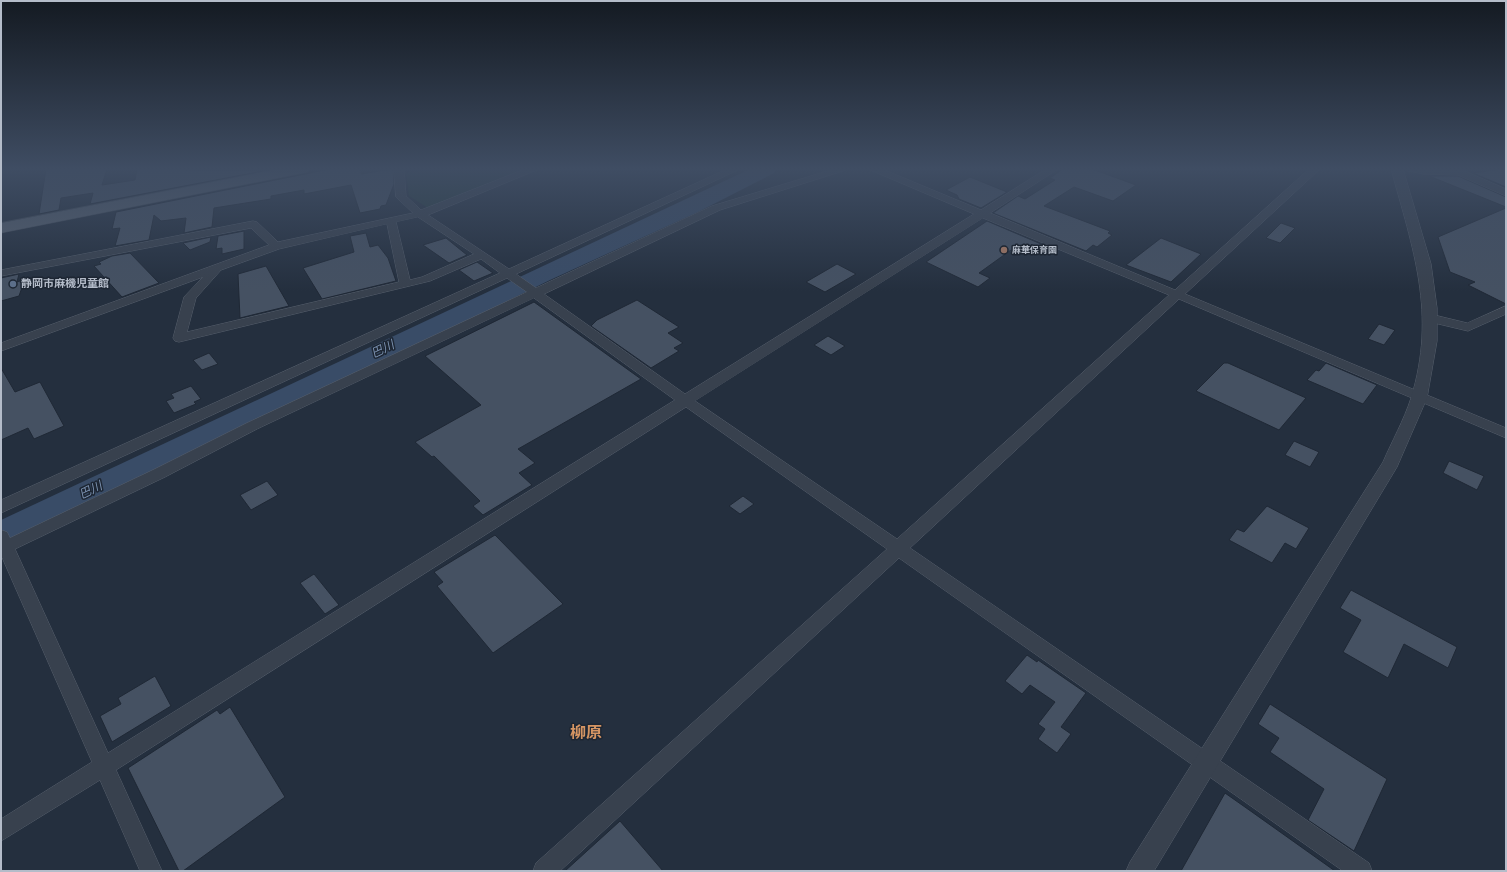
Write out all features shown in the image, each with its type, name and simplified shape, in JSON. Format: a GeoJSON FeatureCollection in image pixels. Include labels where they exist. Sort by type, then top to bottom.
{"type":"FeatureCollection","features":[{"type":"Feature","properties":{"kind":"main road"},"geometry":{"type":"LineString","coordinates":[[1,228],[95,210]]}},
{"type":"Feature","properties":{"kind":"street"},"geometry":{"type":"LineString","coordinates":[[415,210],[482,255],[685,400],[1361,871]]}},
{"type":"Feature","properties":{"kind":"street"},"geometry":{"type":"LineString","coordinates":[[1,347],[276,246],[391,221],[431,210]]}},
{"type":"Feature","properties":{"kind":"street"},"geometry":{"type":"LineString","coordinates":[[1,507],[646,210]]}},
{"type":"Feature","properties":{"kind":"street"},"geometry":{"type":"LineString","coordinates":[[151,871],[3,544],[160,473],[259,423],[534,292],[712,210]]}},
{"type":"Feature","properties":{"kind":"street"},"geometry":{"type":"LineString","coordinates":[[972,210],[1176,294],[1419,398],[1506,433]]}},
{"type":"Feature","properties":{"kind":"street"},"geometry":{"type":"LineString","coordinates":[[1,831],[989,210]]}},
{"type":"Feature","properties":{"kind":"street"},"geometry":{"type":"LineString","coordinates":[[544,871],[1270,210]]}},
{"type":"Feature","properties":{"kind":"street"},"geometry":{"type":"LineString","coordinates":[[1139,871],[1391,463],[1419,398],[1430,341],[1430,318],[1424,264],[1409,210]]}},
{"type":"Feature","properties":{"kind":"street"},"geometry":{"type":"LineString","coordinates":[[391,221],[405,284]]}},
{"type":"Feature","properties":{"kind":"street"},"geometry":{"type":"LineString","coordinates":[[1,273],[253,224],[276,246]]}},
{"type":"Feature","properties":{"kind":"street"},"geometry":{"type":"LineString","coordinates":[[220,266],[190,297],[179,338],[426,279],[482,255]]}},
{"type":"Feature","properties":{"kind":"street"},"geometry":{"type":"LineString","coordinates":[[1430,318],[1468,327],[1506,310]]}},
{"type":"Feature","properties":{"kind":"building"},"geometry":{"type":"Polygon","coordinates":[[[40,210],[59,210],[59,210],[39,214],[40,210]]]}},
{"type":"Feature","properties":{"kind":"building"},"geometry":{"type":"Polygon","coordinates":[[[127,210],[214,210],[212,227],[184,233],[186,218],[161,221],[154,215],[149,240],[115,246],[120,228],[112,229],[116,212],[127,210]]]}},
{"type":"Feature","properties":{"kind":"building"},"geometry":{"type":"Polygon","coordinates":[[[359,210],[377,210],[360,213],[359,210]]]}},
{"type":"Feature","properties":{"kind":"building"},"geometry":{"type":"Polygon","coordinates":[[[998,210],[1054,210],[1110,231],[1108,233],[1112,235],[1097,247],[1093,245],[1086,251],[993,213],[998,210]]]}},
{"type":"Feature","properties":{"kind":"building"},"geometry":{"type":"Polygon","coordinates":[[[1502,210],[1506,210],[1506,304],[1468,285],[1475,282],[1450,272],[1438,237],[1502,210]]]}},
{"type":"Feature","properties":{"kind":"building"},"geometry":{"type":"Polygon","coordinates":[[[987,221],[1041,244],[1024,255],[1011,250],[979,273],[990,278],[978,287],[926,262],[987,221]]]}},
{"type":"Feature","properties":{"kind":"building"},"geometry":{"type":"Polygon","coordinates":[[[1281,223],[1295,228],[1280,243],[1266,238],[1281,223]]]}},
{"type":"Feature","properties":{"kind":"building"},"geometry":{"type":"Polygon","coordinates":[[[244,231],[244,249],[222,254],[222,248],[216,249],[218,236],[244,231]]]}},
{"type":"Feature","properties":{"kind":"building"},"geometry":{"type":"Polygon","coordinates":[[[366,233],[370,247],[378,245],[388,258],[396,281],[322,299],[303,268],[354,252],[350,236],[366,233]]]}},
{"type":"Feature","properties":{"kind":"building"},"geometry":{"type":"Polygon","coordinates":[[[211,237],[210,242],[190,250],[183,243],[211,237]]]}},
{"type":"Feature","properties":{"kind":"building"},"geometry":{"type":"Polygon","coordinates":[[[446,238],[467,255],[449,263],[423,245],[446,238]]]}},
{"type":"Feature","properties":{"kind":"building"},"geometry":{"type":"Polygon","coordinates":[[[1161,238],[1201,254],[1171,282],[1126,265],[1161,238]]]}},
{"type":"Feature","properties":{"kind":"building"},"geometry":{"type":"Polygon","coordinates":[[[130,253],[159,283],[122,297],[94,266],[101,264],[99,262],[112,256],[130,253]]]}},
{"type":"Feature","properties":{"kind":"building"},"geometry":{"type":"Polygon","coordinates":[[[477,262],[493,273],[474,281],[459,270],[477,262]]]}},
{"type":"Feature","properties":{"kind":"building"},"geometry":{"type":"Polygon","coordinates":[[[837,264],[856,274],[825,292],[806,282],[837,264]]]}},
{"type":"Feature","properties":{"kind":"building"},"geometry":{"type":"Polygon","coordinates":[[[266,266],[289,306],[240,318],[238,274],[266,266]]]}},
{"type":"Feature","properties":{"kind":"building"},"geometry":{"type":"Polygon","coordinates":[[[19,274],[17,282],[25,279],[19,296],[1,301],[1,278],[19,274]]]}},
{"type":"Feature","properties":{"kind":"building"},"geometry":{"type":"Polygon","coordinates":[[[637,300],[679,327],[668,333],[683,343],[674,348],[679,351],[651,368],[591,326],[597,320],[637,300]]]}},
{"type":"Feature","properties":{"kind":"building"},"geometry":{"type":"Polygon","coordinates":[[[534,302],[641,379],[518,449],[535,463],[519,473],[532,485],[483,515],[473,506],[480,501],[434,456],[432,457],[415,442],[481,405],[425,356],[534,302]]]}},
{"type":"Feature","properties":{"kind":"building"},"geometry":{"type":"Polygon","coordinates":[[[1379,324],[1395,330],[1384,345],[1368,339],[1379,324]]]}},
{"type":"Feature","properties":{"kind":"building"},"geometry":{"type":"Polygon","coordinates":[[[828,336],[845,346],[831,355],[814,345],[828,336]]]}},
{"type":"Feature","properties":{"kind":"building"},"geometry":{"type":"Polygon","coordinates":[[[209,353],[218,364],[202,370],[193,360],[209,353]]]}},
{"type":"Feature","properties":{"kind":"building"},"geometry":{"type":"Polygon","coordinates":[[[1224,363],[1228,363],[1306,398],[1279,430],[1196,391],[1224,363]]]}},
{"type":"Feature","properties":{"kind":"building"},"geometry":{"type":"Polygon","coordinates":[[[1326,363],[1377,385],[1363,404],[1307,380],[1316,370],[1319,371],[1326,363]]]}},
{"type":"Feature","properties":{"kind":"building"},"geometry":{"type":"Polygon","coordinates":[[[1,368],[15,392],[40,382],[64,426],[34,439],[28,428],[1,440],[1,368]]]}},
{"type":"Feature","properties":{"kind":"building"},"geometry":{"type":"Polygon","coordinates":[[[191,386],[201,399],[194,402],[196,404],[174,413],[166,401],[174,398],[171,394],[191,386]]]}},
{"type":"Feature","properties":{"kind":"building"},"geometry":{"type":"Polygon","coordinates":[[[1294,441],[1319,452],[1310,467],[1285,455],[1294,441]]]}},
{"type":"Feature","properties":{"kind":"building"},"geometry":{"type":"Polygon","coordinates":[[[1449,461],[1484,476],[1477,490],[1443,473],[1449,461]]]}},
{"type":"Feature","properties":{"kind":"building"},"geometry":{"type":"Polygon","coordinates":[[[267,481],[278,495],[251,510],[240,495],[267,481]]]}},
{"type":"Feature","properties":{"kind":"building"},"geometry":{"type":"Polygon","coordinates":[[[743,496],[754,504],[740,514],[729,506],[743,496]]]}},
{"type":"Feature","properties":{"kind":"building"},"geometry":{"type":"Polygon","coordinates":[[[1267,506],[1309,528],[1296,549],[1285,543],[1272,563],[1229,540],[1237,529],[1244,532],[1267,506]]]}},
{"type":"Feature","properties":{"kind":"building"},"geometry":{"type":"Polygon","coordinates":[[[495,535],[563,604],[493,653],[437,586],[443,582],[434,572],[495,535]]]}},
{"type":"Feature","properties":{"kind":"building"},"geometry":{"type":"Polygon","coordinates":[[[314,574],[339,605],[325,614],[300,583],[314,574]]]}},
{"type":"Feature","properties":{"kind":"building"},"geometry":{"type":"Polygon","coordinates":[[[1351,590],[1457,647],[1448,668],[1404,644],[1388,678],[1343,652],[1361,620],[1340,608],[1351,590]]]}},
{"type":"Feature","properties":{"kind":"building"},"geometry":{"type":"Polygon","coordinates":[[[1027,655],[1037,662],[1038,660],[1086,693],[1061,727],[1071,734],[1057,753],[1038,739],[1045,729],[1038,724],[1055,702],[1030,685],[1022,694],[1005,681],[1027,655]]]}},
{"type":"Feature","properties":{"kind":"building"},"geometry":{"type":"Polygon","coordinates":[[[155,676],[171,706],[112,742],[100,716],[121,704],[118,698],[155,676]]]}},
{"type":"Feature","properties":{"kind":"building"},"geometry":{"type":"Polygon","coordinates":[[[1270,704],[1387,779],[1354,851],[1308,820],[1324,789],[1270,752],[1279,738],[1258,724],[1270,704]]]}},
{"type":"Feature","properties":{"kind":"building"},"geometry":{"type":"Polygon","coordinates":[[[230,707],[285,797],[183,871],[179,871],[128,768],[217,710],[220,714],[230,707]]]}},
{"type":"Feature","properties":{"kind":"building"},"geometry":{"type":"Polygon","coordinates":[[[1225,793],[1252,812],[1335,871],[1181,871],[1225,793]]]}},
{"type":"Feature","properties":{"kind":"building"},"geometry":{"type":"Polygon","coordinates":[[[620,821],[663,871],[565,871],[620,821]]]}},
{"type":"Feature","properties":{"kind":"waterway","name":"巴川"},"geometry":{"type":"LineString","coordinates":[[1,535],[541,275],[684,210]]}},
{"type":"Feature","properties":{"kind":"place","name":"麻華保育園"},"geometry":{"type":"Point","coordinates":[1004,250]}},
{"type":"Feature","properties":{"kind":"place","name":"静岡市麻機児童館"},"geometry":{"type":"Point","coordinates":[13,284]}},
{"type":"Feature","properties":{"kind":"district","name":"柳原"},"geometry":{"type":"Point","coordinates":[586,734]}}]}
